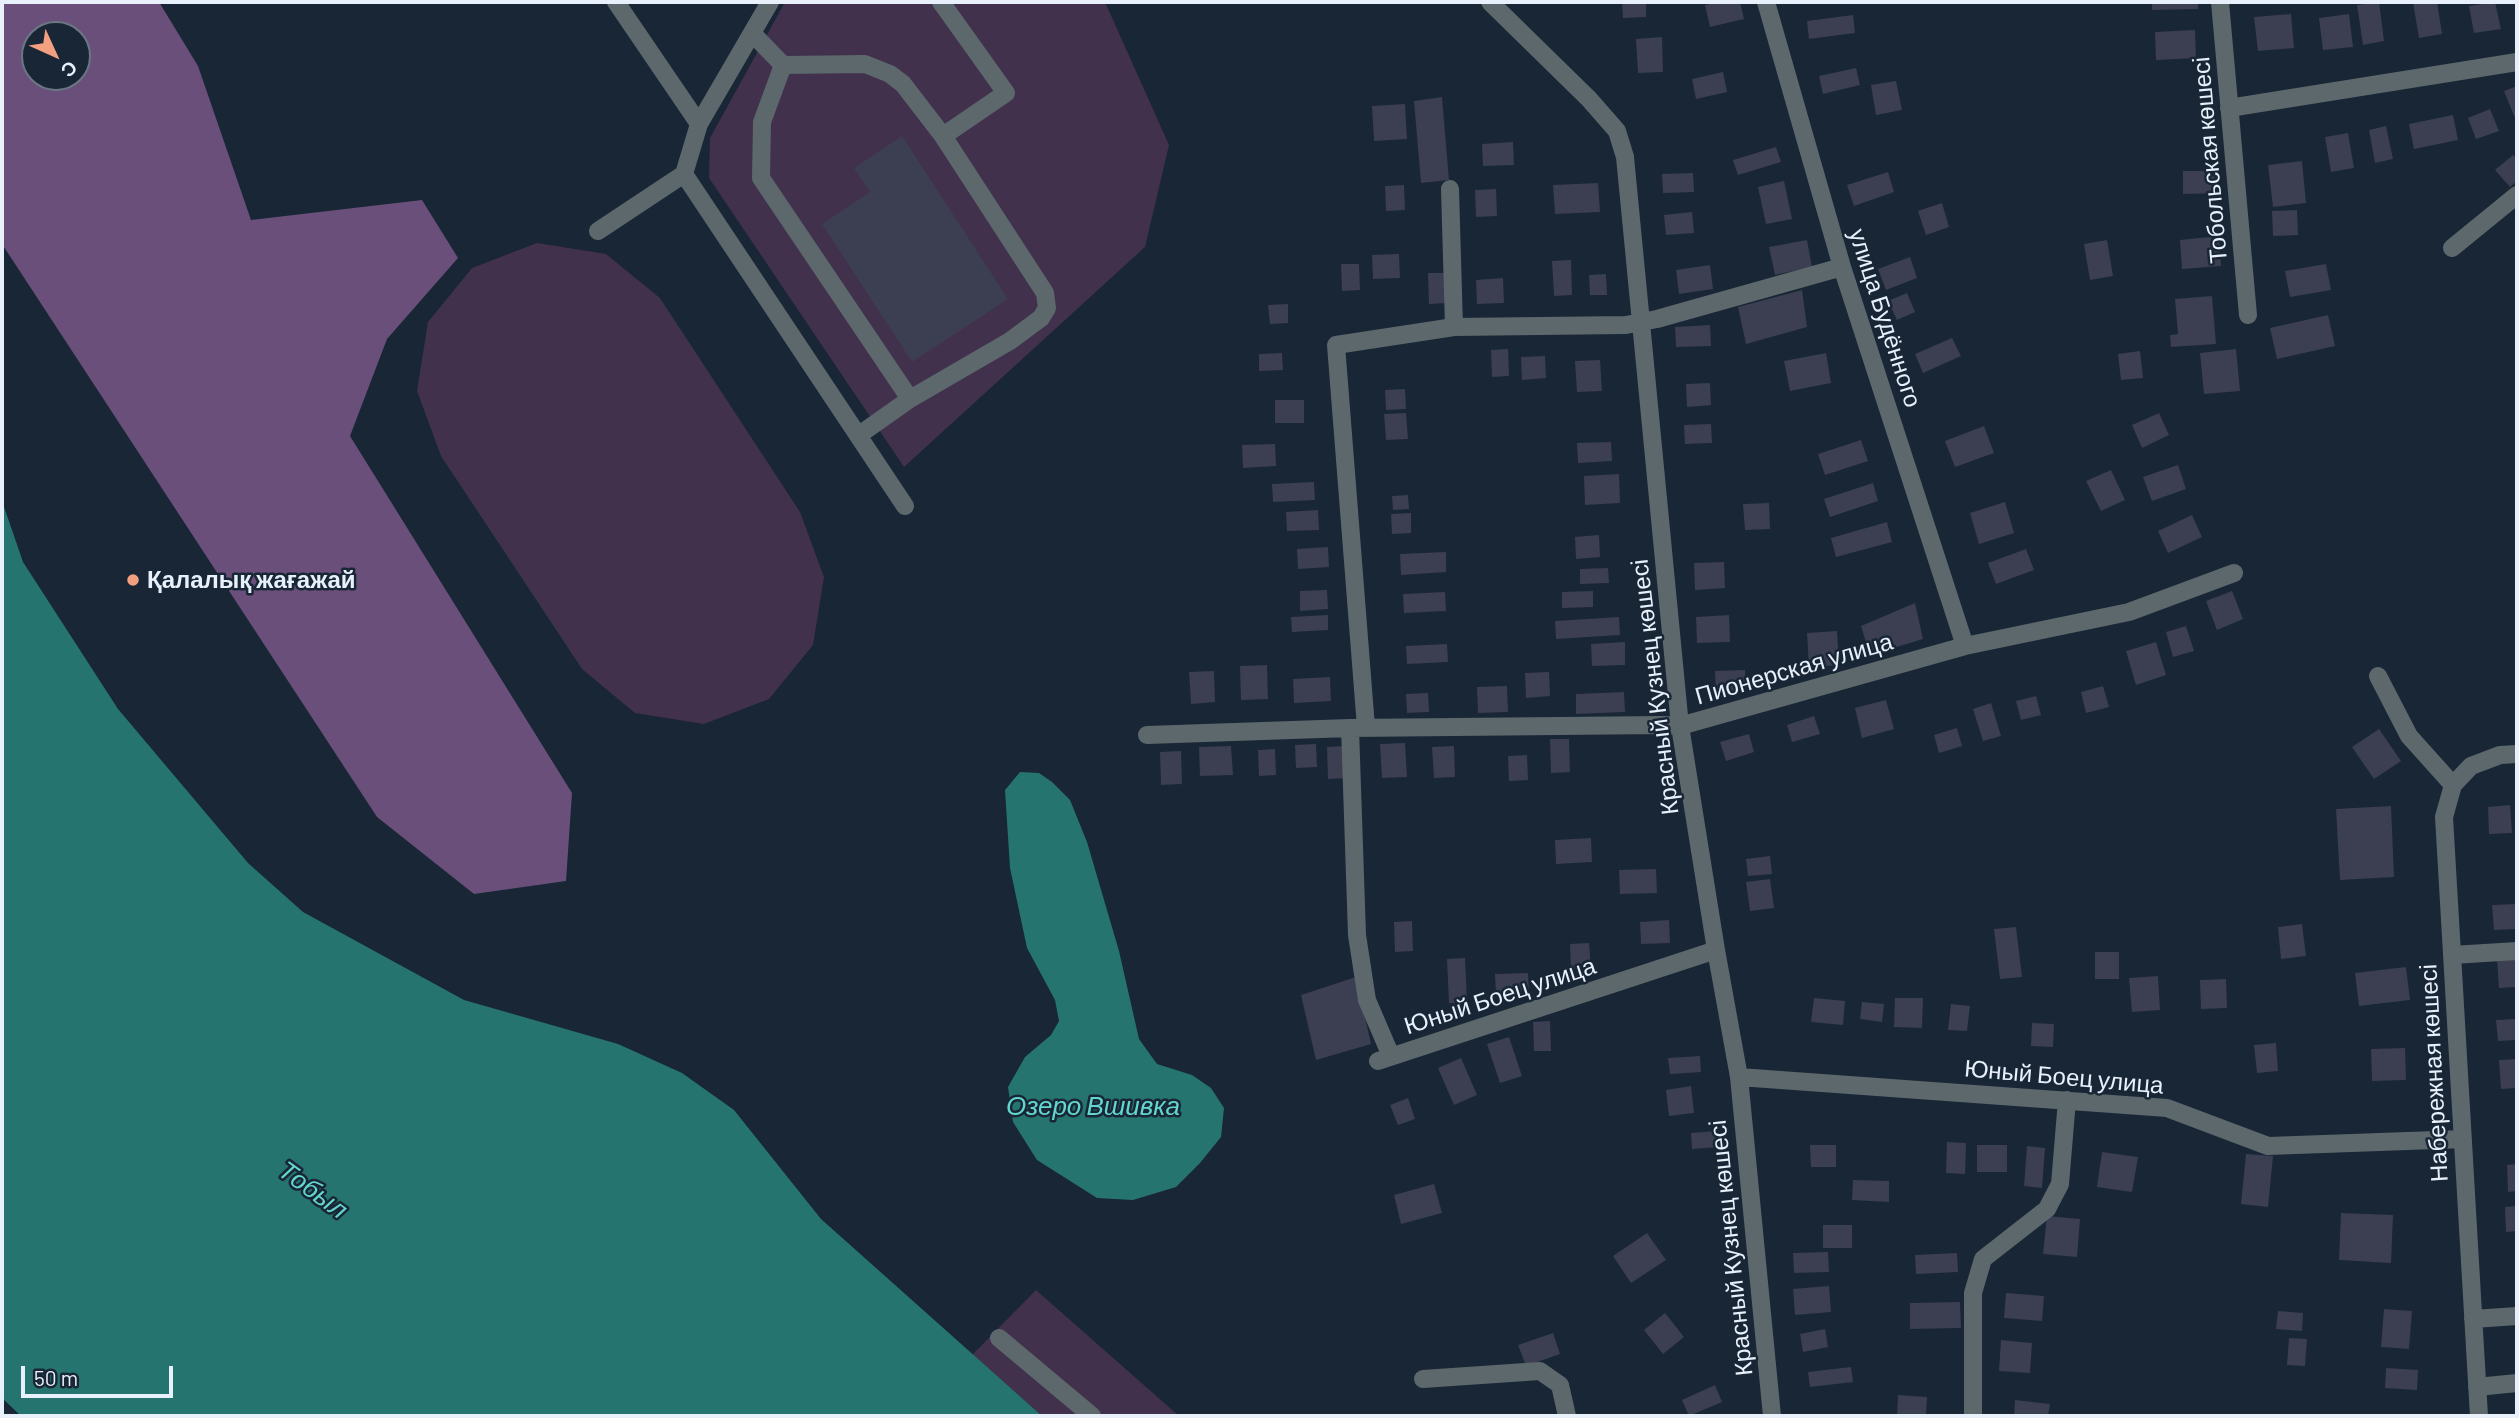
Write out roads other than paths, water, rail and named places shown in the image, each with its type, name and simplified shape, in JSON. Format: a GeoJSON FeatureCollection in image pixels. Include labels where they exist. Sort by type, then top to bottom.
{"type":"FeatureCollection","features":[{"type":"Feature","properties":{"kind":"street"},"geometry":{"type":"LineString","coordinates":[[616,2],[699,124]]}},
{"type":"Feature","properties":{"kind":"street"},"geometry":{"type":"LineString","coordinates":[[598,231],[684,174],[699,124],[770,2]]}},
{"type":"Feature","properties":{"kind":"street"},"geometry":{"type":"LineString","coordinates":[[941,2],[1006,93],[943,136]]}},
{"type":"Feature","properties":{"kind":"street","name":"Красный Кузнец көшесі"},"geometry":{"type":"LineString","coordinates":[[1490,2],[1589,99],[1617,131],[1625,157],[1680,726],[1739,1077],[1772,1416]]}},
{"type":"Feature","properties":{"kind":"street","name":"улица Будённого"},"geometry":{"type":"LineString","coordinates":[[1766,2],[1842,267],[1965,646]]}},
{"type":"Feature","properties":{"kind":"street","name":"Тобольская көшесі"},"geometry":{"type":"LineString","coordinates":[[2220,2],[2248,315]]}},
{"type":"Feature","properties":{"kind":"street"},"geometry":{"type":"LineString","coordinates":[[752,33],[783,65],[865,64],[890,74],[903,83],[943,136],[1045,293],[1047,307],[1041,318],[1010,341],[921,396],[911,399],[859,436]]}},
{"type":"Feature","properties":{"kind":"street"},"geometry":{"type":"LineString","coordinates":[[2230,108],[2517,62]]}},
{"type":"Feature","properties":{"kind":"street"},"geometry":{"type":"LineString","coordinates":[[783,65],[762,122],[761,178],[911,399]]}},
{"type":"Feature","properties":{"kind":"street"},"geometry":{"type":"LineString","coordinates":[[684,174],[905,506]]}},
{"type":"Feature","properties":{"kind":"street"},"geometry":{"type":"LineString","coordinates":[[1450,189],[1454,327]]}},
{"type":"Feature","properties":{"kind":"street"},"geometry":{"type":"LineString","coordinates":[[2452,248],[2517,195]]}},
{"type":"Feature","properties":{"kind":"street"},"geometry":{"type":"LineString","coordinates":[[1358,727],[1336,345],[1454,327],[1626,325],[1842,267]]}},
{"type":"Feature","properties":{"kind":"street","name":"Пионерская улица"},"geometry":{"type":"LineString","coordinates":[[1147,735],[1358,727],[1680,726],[1965,646],[2129,612],[2234,573]]}},
{"type":"Feature","properties":{"kind":"street"},"geometry":{"type":"LineString","coordinates":[[2378,676],[2409,736],[2453,785],[2471,766],[2509,755]]}},
{"type":"Feature","properties":{"kind":"street","name":"Юный Боец улица"},"geometry":{"type":"LineString","coordinates":[[1358,727],[1357,935],[1367,1000],[1385,1059],[1716,950]]}},
{"type":"Feature","properties":{"kind":"street","name":"Набережная көшесі"},"geometry":{"type":"LineString","coordinates":[[2453,785],[2444,817],[2479,1416]]}},
{"type":"Feature","properties":{"kind":"street"},"geometry":{"type":"LineString","coordinates":[[2452,955],[2517,951]]}},
{"type":"Feature","properties":{"kind":"street","name":"Юный Боец улица"},"geometry":{"type":"LineString","coordinates":[[1739,1077],[2167,1108],[2268,1146],[2463,1139]]}},
{"type":"Feature","properties":{"kind":"street"},"geometry":{"type":"LineString","coordinates":[[1973,1416],[1973,1293],[1983,1259],[2046,1209],[2060,1184],[2067,1100]]}},
{"type":"Feature","properties":{"kind":"street"},"geometry":{"type":"LineString","coordinates":[[2473,1319],[2517,1316]]}},
{"type":"Feature","properties":{"kind":"street"},"geometry":{"type":"LineString","coordinates":[[999,1338],[1093,1416]]}},
{"type":"Feature","properties":{"kind":"street"},"geometry":{"type":"LineString","coordinates":[[1423,1379],[1540,1371],[1560,1385],[1567,1416]]}},
{"type":"Feature","properties":{"kind":"street"},"geometry":{"type":"LineString","coordinates":[[2477,1387],[2517,1384]]}},
{"type":"Feature","properties":{"kind":"water","name":"Тобыл"},"geometry":{"type":"Polygon","coordinates":[[[2,501],[23,562],[118,709],[248,863],[303,912],[464,1000],[618,1044],[682,1073],[734,1110],[821,1219],[1042,1416],[21,1416],[2,1398],[2,501]]]}},
{"type":"Feature","properties":{"kind":"water","name":"Озеро Вшивка"},"geometry":{"type":"Polygon","coordinates":[[[1020,772],[1039,773],[1070,800],[1087,842],[1119,951],[1139,1039],[1157,1064],[1192,1075],[1211,1088],[1224,1108],[1221,1137],[1176,1187],[1133,1200],[1097,1198],[1037,1160],[1013,1122],[1008,1087],[1025,1057],[1051,1035],[1059,1021],[1055,1000],[1027,948],[1010,868],[1005,790],[1020,772]]]}},
{"type":"Feature","properties":{"kind":"place","name":"Қалалық жағажай"},"geometry":{"type":"Point","coordinates":[133,580]}}]}
